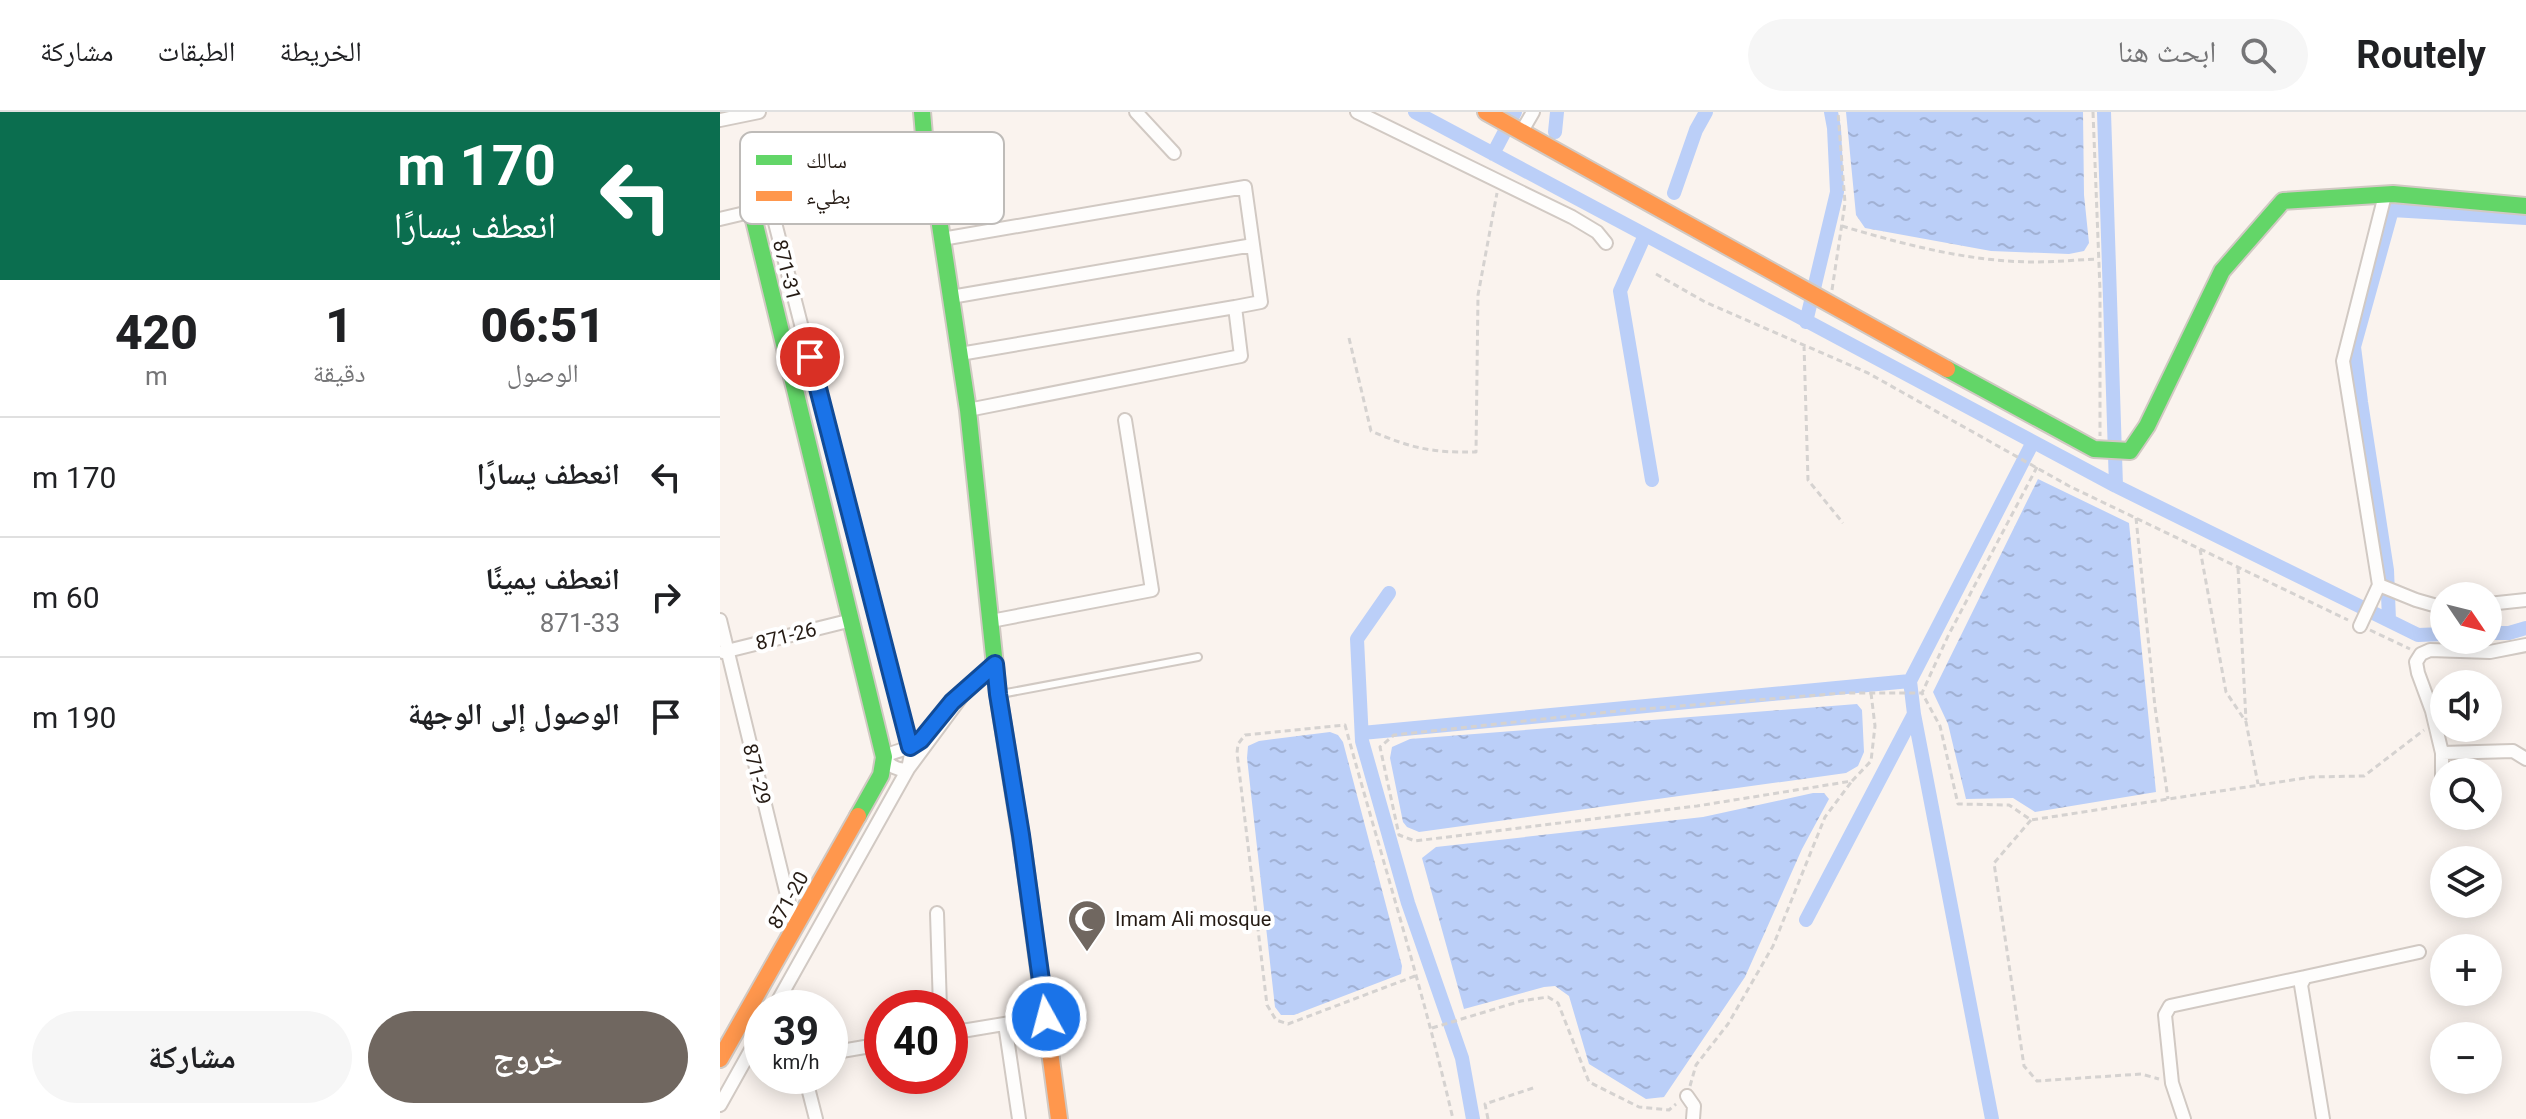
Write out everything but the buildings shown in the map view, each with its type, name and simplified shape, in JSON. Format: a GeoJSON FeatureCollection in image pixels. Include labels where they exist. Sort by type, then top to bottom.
{"type":"FeatureCollection","features":[{"type":"Feature","properties":{"kind":"street"},"geometry":{"type":"LineString","coordinates":[[720,120],[759,112]]}},
{"type":"Feature","properties":{"kind":"street"},"geometry":{"type":"LineString","coordinates":[[922,112],[924,132]]}},
{"type":"Feature","properties":{"kind":"street"},"geometry":{"type":"LineString","coordinates":[[1136,112],[1174,153]]}},
{"type":"Feature","properties":{"kind":"street"},"geometry":{"type":"LineString","coordinates":[[1357,112],[1572,217],[1597,232],[1606,243]]}},
{"type":"Feature","properties":{"kind":"street"},"geometry":{"type":"LineString","coordinates":[[1486,112],[1830,306],[2100,450],[2130,451],[2147,426],[2222,271],[2283,201],[2385,195],[2526,206]]}},
{"type":"Feature","properties":{"kind":"street"},"geometry":{"type":"LineString","coordinates":[[1522,131],[1533,112]]}},
{"type":"Feature","properties":{"kind":"street"},"geometry":{"type":"LineString","coordinates":[[942,239],[1245,187],[1261,302],[960,354]]}},
{"type":"Feature","properties":{"kind":"street"},"geometry":{"type":"LineString","coordinates":[[2360,626],[2379,585],[2343,361],[2385,195]]}},
{"type":"Feature","properties":{"kind":"street"},"geometry":{"type":"LineString","coordinates":[[720,219],[740,215]]}},
{"type":"Feature","properties":{"kind":"street","name":"871-31"},"geometry":{"type":"LineString","coordinates":[[755,224],[884,757]]}},
{"type":"Feature","properties":{"kind":"street","name":"871-20"},"geometry":{"type":"LineString","coordinates":[[775,224],[910,747],[908,769],[785,990]]}},
{"type":"Feature","properties":{"kind":"street"},"geometry":{"type":"LineString","coordinates":[[940,224],[968,410],[998,694],[1021,835],[1059,1119]]}},
{"type":"Feature","properties":{"kind":"street"},"geometry":{"type":"LineString","coordinates":[[951,297],[1253,245]]}},
{"type":"Feature","properties":{"kind":"street"},"geometry":{"type":"LineString","coordinates":[[968,410],[1241,356],[1235,307]]}},
{"type":"Feature","properties":{"kind":"street"},"geometry":{"type":"LineString","coordinates":[[991,621],[1152,590],[1125,420]]}},
{"type":"Feature","properties":{"kind":"street"},"geometry":{"type":"LineString","coordinates":[[2379,585],[2430,604]]}},
{"type":"Feature","properties":{"kind":"street"},"geometry":{"type":"LineString","coordinates":[[2502,603],[2526,600]]}},
{"type":"Feature","properties":{"kind":"street","name":"871-29"},"geometry":{"type":"LineString","coordinates":[[720,620],[724,652],[795,928]]}},
{"type":"Feature","properties":{"kind":"street","name":"871-26"},"geometry":{"type":"LineString","coordinates":[[724,652],[852,620]]}},
{"type":"Feature","properties":{"kind":"street"},"geometry":{"type":"LineString","coordinates":[[2430,707],[2416,662],[2421,654],[2430,650],[2490,652],[2526,645]]}},
{"type":"Feature","properties":{"kind":"street"},"geometry":{"type":"LineString","coordinates":[[962,696],[908,769],[894,767],[884,757],[921,740],[944,710],[995,664]]}},
{"type":"Feature","properties":{"kind":"street"},"geometry":{"type":"LineString","coordinates":[[2440,742],[2442,758]]}},
{"type":"Feature","properties":{"kind":"street"},"geometry":{"type":"LineString","coordinates":[[2442,753],[2513,751],[2526,759]]}},
{"type":"Feature","properties":{"kind":"street","name":"871-20"},"geometry":{"type":"LineString","coordinates":[[720,1059],[881,775],[884,757]]}},
{"type":"Feature","properties":{"kind":"street"},"geometry":{"type":"LineString","coordinates":[[937,913],[939,990]]}},
{"type":"Feature","properties":{"kind":"street"},"geometry":{"type":"LineString","coordinates":[[2184,1119],[2172,1083],[2165,1015],[2170,1006],[2419,952]]}},
{"type":"Feature","properties":{"kind":"street"},"geometry":{"type":"LineString","coordinates":[[2305,977],[2301,985],[2323,1119]]}},
{"type":"Feature","properties":{"kind":"street"},"geometry":{"type":"LineString","coordinates":[[968,1030],[1046,1017]]}},
{"type":"Feature","properties":{"kind":"street"},"geometry":{"type":"LineString","coordinates":[[1005,1024],[1019,1119]]}},
{"type":"Feature","properties":{"kind":"street"},"geometry":{"type":"LineString","coordinates":[[720,1105],[744,1062]]}},
{"type":"Feature","properties":{"kind":"street"},"geometry":{"type":"LineString","coordinates":[[810,1094],[816,1119]]}},
{"type":"Feature","properties":{"kind":"street"},"geometry":{"type":"LineString","coordinates":[[1687,1096],[1694,1106],[1693,1119]]}},
{"type":"Feature","properties":{"kind":"lane"},"geometry":{"type":"LineString","coordinates":[[998,694],[1198,657]]}},
{"type":"Feature","properties":{"kind":"path"},"geometry":{"type":"LineString","coordinates":[[1830,306],[1845,203],[1838,112]]}},
{"type":"Feature","properties":{"kind":"path"},"geometry":{"type":"LineString","coordinates":[[2093,112],[2100,450]]}},
{"type":"Feature","properties":{"kind":"path"},"geometry":{"type":"LineString","coordinates":[[1349,338],[1371,431],[1409,447],[1440,453],[1476,452],[1478,295],[1499,182]]}},
{"type":"Feature","properties":{"kind":"path"},"geometry":{"type":"LineString","coordinates":[[1842,226],[1880,238],[1982,257],[2030,262],[2098,259]]}},
{"type":"Feature","properties":{"kind":"path"},"geometry":{"type":"LineString","coordinates":[[1656,274],[1705,302],[1868,373],[2136,518],[2421,654]]}},
{"type":"Feature","properties":{"kind":"path"},"geometry":{"type":"LineString","coordinates":[[1804,345],[1808,480],[1843,523]]}},
{"type":"Feature","properties":{"kind":"path"},"geometry":{"type":"LineString","coordinates":[[1922,693],[1948,636],[2037,467]]}},
{"type":"Feature","properties":{"kind":"path"},"geometry":{"type":"LineString","coordinates":[[2136,518],[2155,707],[2168,799]]}},
{"type":"Feature","properties":{"kind":"path"},"geometry":{"type":"LineString","coordinates":[[2200,549],[2226,692],[2246,722]]}},
{"type":"Feature","properties":{"kind":"path"},"geometry":{"type":"LineString","coordinates":[[2238,568],[2246,722],[2258,785]]}},
{"type":"Feature","properties":{"kind":"path"},"geometry":{"type":"LineString","coordinates":[[1852,781],[1697,806],[1415,841],[1399,835],[1380,747],[1394,735],[1618,711],[1843,693],[1922,693]]}},
{"type":"Feature","properties":{"kind":"path"},"geometry":{"type":"LineString","coordinates":[[1432,1028],[1521,1001],[1548,997],[1558,1003],[1589,1082],[1639,1107],[1669,1110],[1687,1096],[1696,1065],[1728,1024],[1773,946],[1825,817],[1871,761],[1875,726],[1871,693]]}},
{"type":"Feature","properties":{"kind":"path"},"geometry":{"type":"LineString","coordinates":[[1922,693],[1940,726],[1958,804],[2009,805],[2031,820]]}},
{"type":"Feature","properties":{"kind":"path"},"geometry":{"type":"LineString","coordinates":[[1415,976],[1288,1024],[1276,1020],[1267,1005],[1237,753],[1238,744],[1245,735],[1345,725],[1432,1028],[1453,1119]]}},
{"type":"Feature","properties":{"kind":"path"},"geometry":{"type":"LineString","coordinates":[[2172,1083],[2141,1074],[2037,1081],[2024,1066],[1994,863],[2031,820],[2312,777],[2364,776],[2430,725]]}},
{"type":"Feature","properties":{"kind":"path"},"geometry":{"type":"LineString","coordinates":[[1488,1119],[1485,1104],[1536,1087]]}},
{"type":"Feature","properties":{"kind":"water"},"geometry":{"type":"Polygon","coordinates":[[[1846,112],[2083,112],[2084,195],[2089,243],[2084,251],[2069,254],[1991,251],[1865,228],[1856,215],[1846,112]]]}},
{"type":"Feature","properties":{"kind":"water"},"geometry":{"type":"Polygon","coordinates":[[[2038,479],[2129,523],[2156,792],[2035,812],[2013,798],[1966,799],[1948,724],[1933,692],[2038,479]]]}},
{"type":"Feature","properties":{"kind":"water"},"geometry":{"type":"Polygon","coordinates":[[[1857,704],[1862,710],[1864,752],[1858,766],[1846,773],[1419,832],[1403,822],[1390,758],[1392,747],[1410,739],[1857,704]]]}},
{"type":"Feature","properties":{"kind":"water"},"geometry":{"type":"Polygon","coordinates":[[[1330,732],[1338,735],[1343,742],[1402,966],[1401,974],[1294,1015],[1281,1015],[1275,1007],[1248,746],[1259,741],[1330,732]]]}},
{"type":"Feature","properties":{"kind":"water"},"geometry":{"type":"Polygon","coordinates":[[[1824,793],[1829,799],[1802,849],[1745,977],[1664,1097],[1646,1099],[1589,1064],[1569,996],[1555,986],[1464,1009],[1422,858],[1436,847],[1703,817],[1824,793]]]}},
{"type":"Feature","properties":{"kind":"waterway"},"geometry":{"type":"LineString","coordinates":[[1415,112],[2116,486],[2418,635],[2430,635]]}},
{"type":"Feature","properties":{"kind":"waterway"},"geometry":{"type":"LineString","coordinates":[[1493,154],[1515,112]]}},
{"type":"Feature","properties":{"kind":"waterway"},"geometry":{"type":"LineString","coordinates":[[1555,132],[1557,112]]}},
{"type":"Feature","properties":{"kind":"waterway"},"geometry":{"type":"LineString","coordinates":[[1674,193],[1696,130],[1706,112]]}},
{"type":"Feature","properties":{"kind":"waterway"},"geometry":{"type":"LineString","coordinates":[[1806,322],[1837,192],[1831,112]]}},
{"type":"Feature","properties":{"kind":"waterway"},"geometry":{"type":"LineString","coordinates":[[2104,112],[2116,486]]}},
{"type":"Feature","properties":{"kind":"waterway"},"geometry":{"type":"LineString","coordinates":[[2389,620],[2387,570],[2354,347],[2392,210],[2526,218]]}},
{"type":"Feature","properties":{"kind":"waterway"},"geometry":{"type":"LineString","coordinates":[[1645,235],[1620,291],[1652,480]]}},
{"type":"Feature","properties":{"kind":"waterway"},"geometry":{"type":"LineString","coordinates":[[1362,733],[1910,681],[2033,442]]}},
{"type":"Feature","properties":{"kind":"waterway"},"geometry":{"type":"LineString","coordinates":[[1389,593],[1357,639],[1362,741],[1408,903],[1462,1058],[1473,1119]]}},
{"type":"Feature","properties":{"kind":"waterway"},"geometry":{"type":"LineString","coordinates":[[2502,633],[2526,628]]}},
{"type":"Feature","properties":{"kind":"waterway"},"geometry":{"type":"LineString","coordinates":[[1806,920],[1914,714],[1910,681]]}},
{"type":"Feature","properties":{"kind":"waterway"},"geometry":{"type":"LineString","coordinates":[[1914,714],[1992,1119]]}},
{"type":"Feature","properties":{"kind":"traffic: fast"},"geometry":{"type":"LineString","coordinates":[[922,112],[924,132]]}},
{"type":"Feature","properties":{"kind":"traffic: fast"},"geometry":{"type":"LineString","coordinates":[[1947,369],[2094,449],[2130,451],[2147,426],[2222,271],[2283,201],[2393,194],[2526,206]]}},
{"type":"Feature","properties":{"kind":"traffic: fast"},"geometry":{"type":"LineString","coordinates":[[755,224],[884,757],[881,775],[858,816]]}},
{"type":"Feature","properties":{"kind":"traffic: fast"},"geometry":{"type":"LineString","coordinates":[[940,224],[968,410],[998,694],[1024,857]]}},
{"type":"Feature","properties":{"kind":"traffic: slow"},"geometry":{"type":"LineString","coordinates":[[1486,112],[1947,369]]}},
{"type":"Feature","properties":{"kind":"traffic: slow"},"geometry":{"type":"LineString","coordinates":[[720,1059],[858,816]]}},
{"type":"Feature","properties":{"kind":"traffic: slow"},"geometry":{"type":"LineString","coordinates":[[1024,857],[1059,1119]]}},
{"type":"Feature","properties":{"kind":"place","name":"Imam Ali mosque"},"geometry":{"type":"Point","coordinates":[1087,953]}},
{"type":"Feature","properties":{"kind":"route"},"geometry":{"type":"LineString","coordinates":[[810,357],[910,747],[921,740],[952,702],[995,664],[1046,1017]]}}]}
